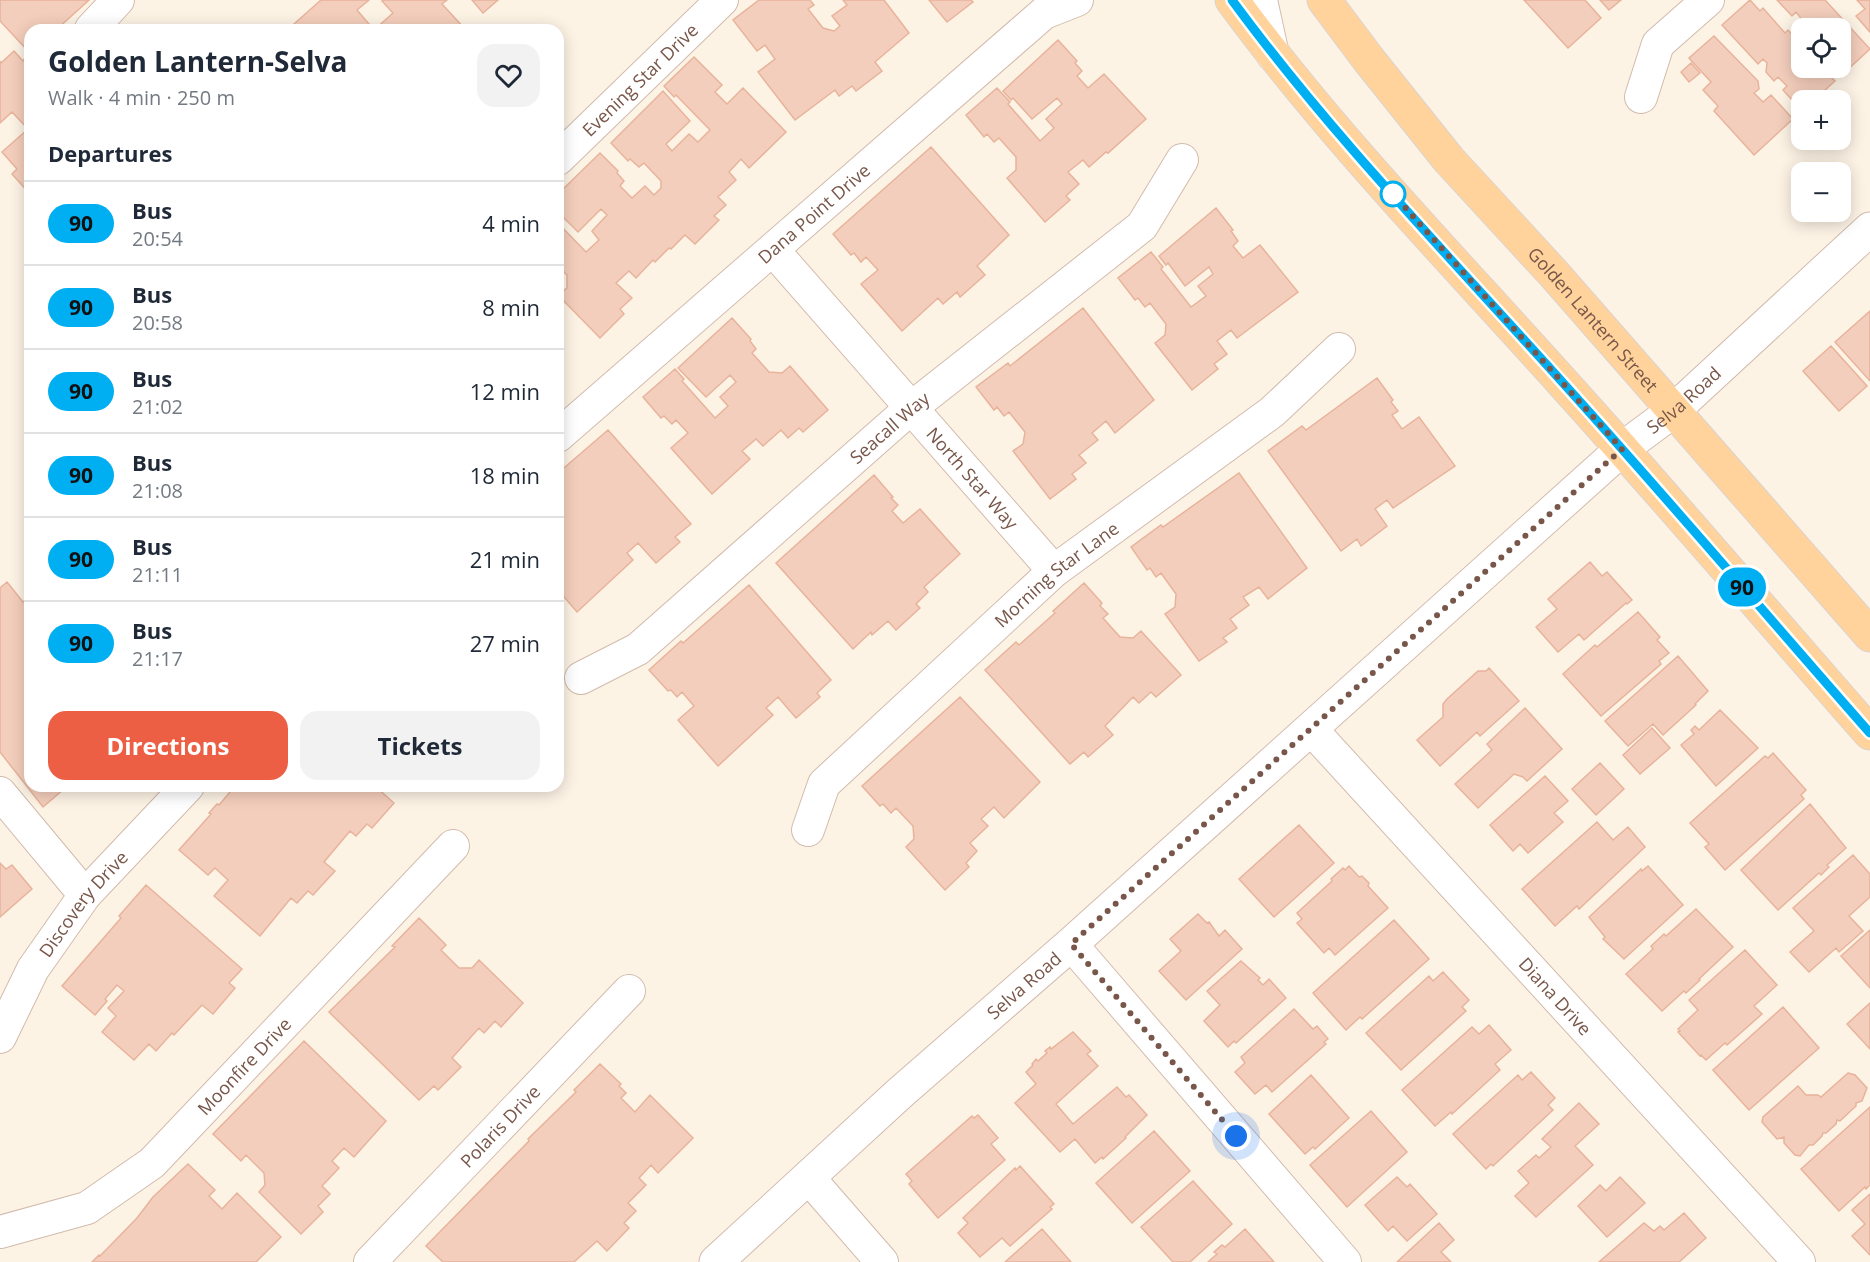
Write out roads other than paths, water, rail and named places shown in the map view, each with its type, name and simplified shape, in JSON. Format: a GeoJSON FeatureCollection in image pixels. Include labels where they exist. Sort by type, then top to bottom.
{"type":"FeatureCollection","features":[{"type":"Feature","properties":{"kind":"main road"},"geometry":{"type":"LineString","coordinates":[[1232,0],[1274,57],[1411,215],[1622,449],[1870,733]]}},
{"type":"Feature","properties":{"kind":"main road","name":"Golden Lantern Street"},"geometry":{"type":"LineString","coordinates":[[1324,0],[1449,160],[1562,283],[1870,635]]}},
{"type":"Feature","properties":{"kind":"street"},"geometry":{"type":"LineString","coordinates":[[96,24],[118,0]]}},
{"type":"Feature","properties":{"kind":"street","name":"Evening Star Drive"},"geometry":{"type":"LineString","coordinates":[[564,153],[722,0]]}},
{"type":"Feature","properties":{"kind":"street","name":"Dana Point Drive"},"geometry":{"type":"LineString","coordinates":[[564,426],[773,250],[1044,13],[1077,0]]}},
{"type":"Feature","properties":{"kind":"street"},"geometry":{"type":"LineString","coordinates":[[1261,0],[1274,57]]}},
{"type":"Feature","properties":{"kind":"street"},"geometry":{"type":"LineString","coordinates":[[1641,97],[1658,44],[1708,0]]}},
{"type":"Feature","properties":{"kind":"street","name":"Seacall Way"},"geometry":{"type":"LineString","coordinates":[[581,678],[638,649],[911,408],[1142,226],[1182,160]]}},
{"type":"Feature","properties":{"kind":"street","name":"Selva Road"},"geometry":{"type":"LineString","coordinates":[[716,1262],[900,1093],[1071,944],[1622,449],[1673,411],[1870,229]]}},
{"type":"Feature","properties":{"kind":"street","name":"North Star Way"},"geometry":{"type":"LineString","coordinates":[[773,250],[1054,571]]}},
{"type":"Feature","properties":{"kind":"street","name":"Morning Star Lane"},"geometry":{"type":"LineString","coordinates":[[808,830],[824,784],[1054,571],[1272,412],[1339,349]]}},
{"type":"Feature","properties":{"kind":"street","name":"Diana Drive"},"geometry":{"type":"LineString","coordinates":[[1311,729],[1799,1262]]}},
{"type":"Feature","properties":{"kind":"street","name":"Discovery Drive"},"geometry":{"type":"LineString","coordinates":[[0,1037],[33,969],[85,895],[182,792]]}},
{"type":"Feature","properties":{"kind":"street"},"geometry":{"type":"LineString","coordinates":[[0,793],[85,895]]}},
{"type":"Feature","properties":{"kind":"street","name":"Moonfire Drive"},"geometry":{"type":"LineString","coordinates":[[0,1232],[87,1208],[152,1163],[453,846]]}},
{"type":"Feature","properties":{"kind":"street"},"geometry":{"type":"LineString","coordinates":[[1071,944],[1345,1262]]}},
{"type":"Feature","properties":{"kind":"street","name":"Polaris Drive"},"geometry":{"type":"LineString","coordinates":[[370,1262],[629,991]]}},
{"type":"Feature","properties":{"kind":"street"},"geometry":{"type":"LineString","coordinates":[[808,1177],[882,1262]]}}]}
